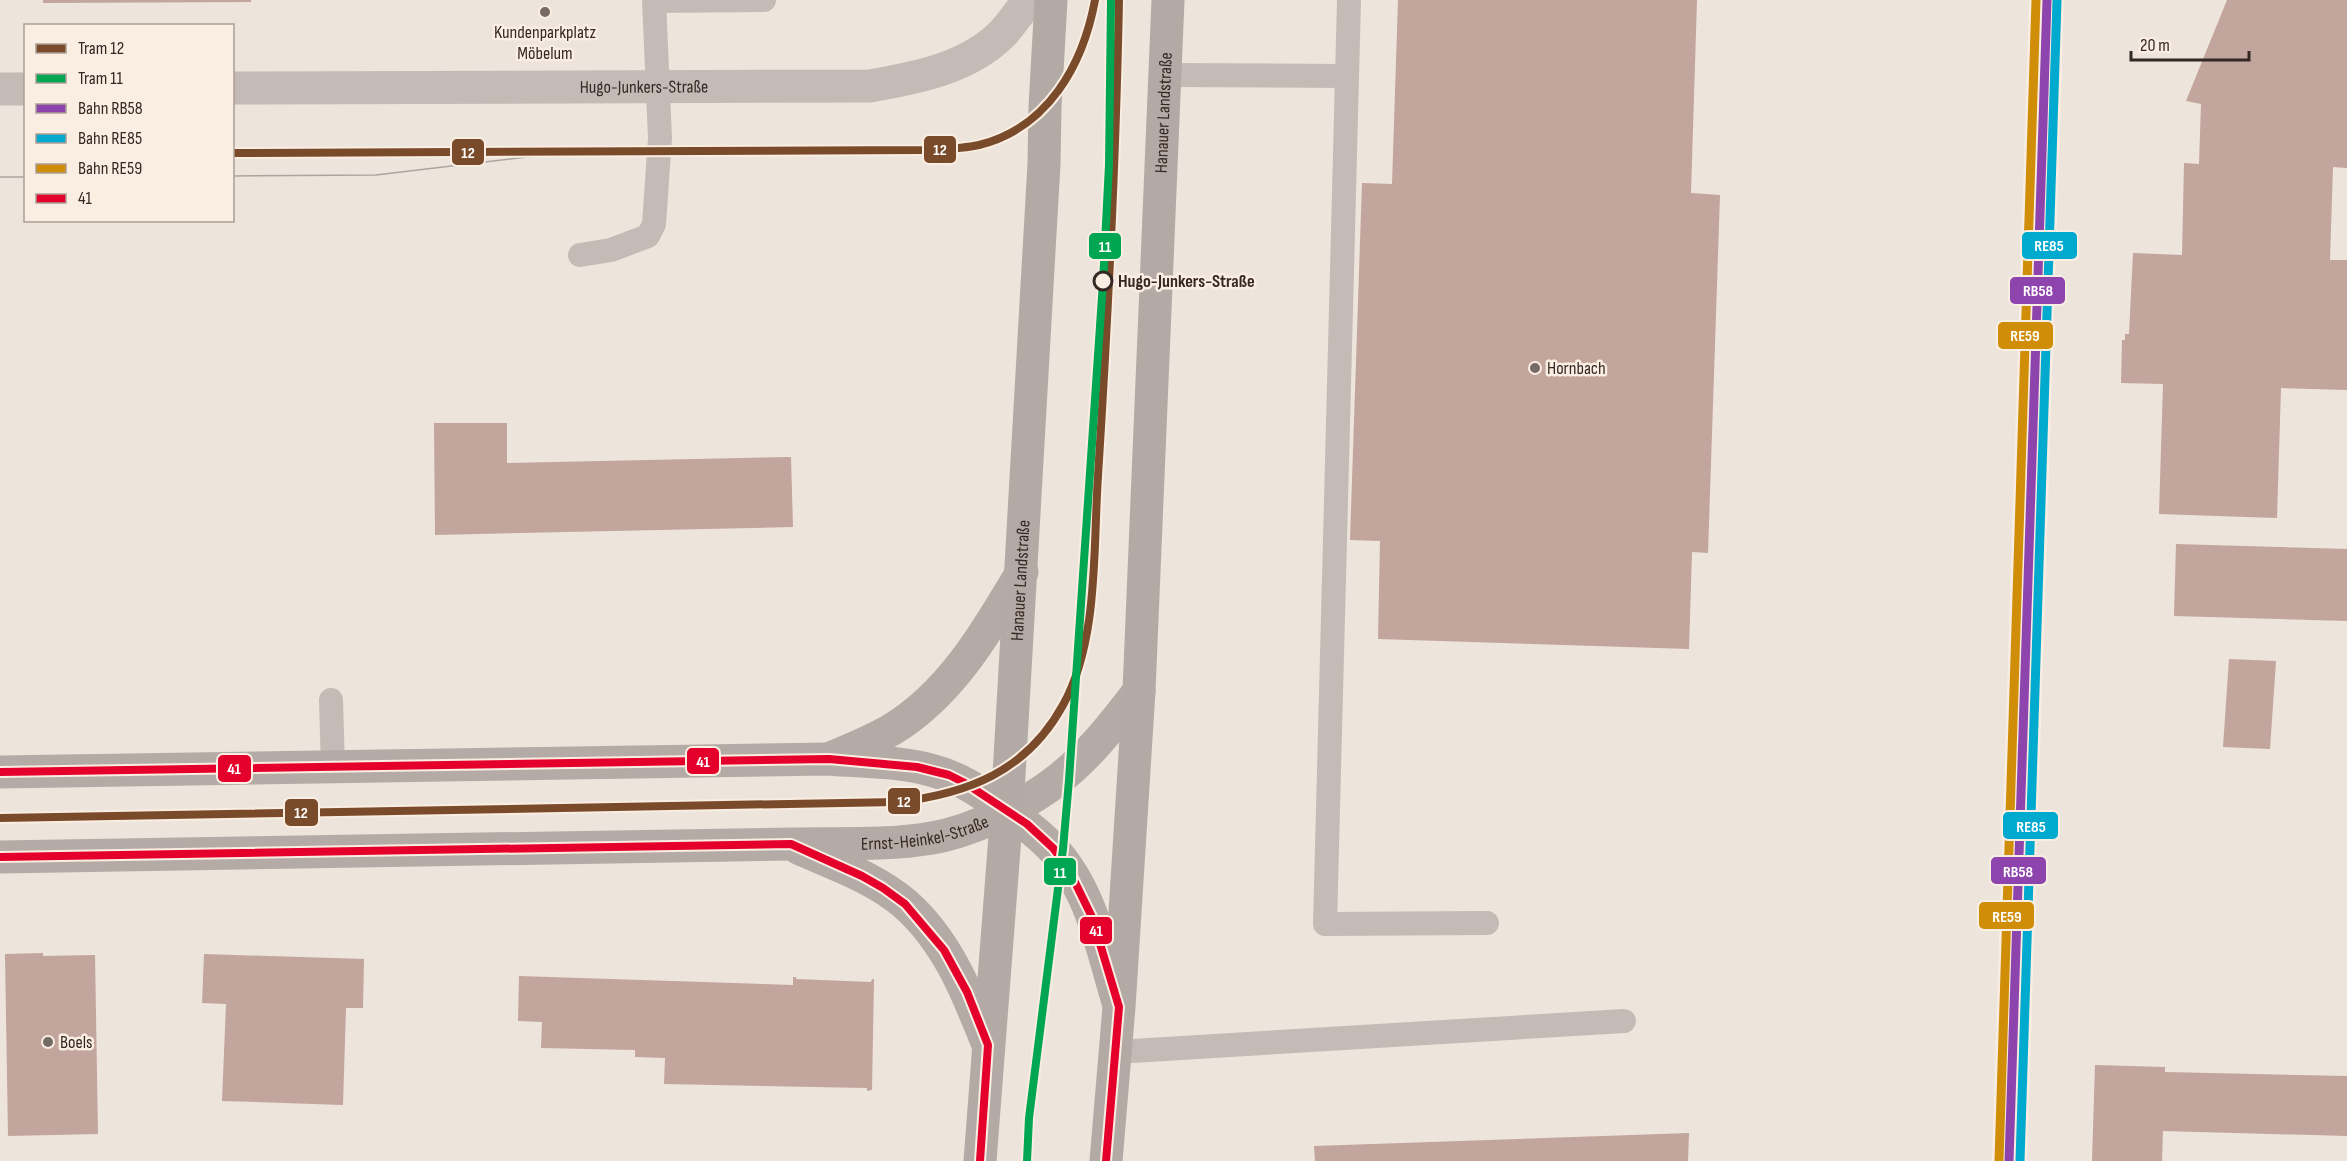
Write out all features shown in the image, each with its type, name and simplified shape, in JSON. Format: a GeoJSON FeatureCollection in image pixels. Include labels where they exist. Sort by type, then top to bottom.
{"type":"FeatureCollection","features":[{"type":"Feature","properties":{"kind":"main road","name":"Hanauer Landstraße"},"geometry":{"type":"LineString","coordinates":[[980,1161],[1022,572],[1051,0]]}},
{"type":"Feature","properties":{"kind":"main road","name":"Hanauer Landstraße"},"geometry":{"type":"LineString","coordinates":[[1106,1161],[1116,1052],[1138,691],[1168,0]]}},
{"type":"Feature","properties":{"kind":"main road"},"geometry":{"type":"LineString","coordinates":[[829,759],[892,729],[932,697],[962,665],[995,619],[1022,572]]}},
{"type":"Feature","properties":{"kind":"main road"},"geometry":{"type":"LineString","coordinates":[[1119,1007],[1092,917],[1068,868],[1053,848],[1027,824],[1006,810],[1059,779],[1110,728],[1138,691]]}},
{"type":"Feature","properties":{"kind":"main road","name":"Ernst-Heinkel-Straße"},"geometry":{"type":"LineString","coordinates":[[0,772],[829,759],[906,765],[935,771],[965,783],[1006,810]]}},
{"type":"Feature","properties":{"kind":"main road","name":"Ernst-Heinkel-Straße"},"geometry":{"type":"LineString","coordinates":[[0,857],[791,844],[932,838],[962,832],[1006,810]]}},
{"type":"Feature","properties":{"kind":"main road"},"geometry":{"type":"LineString","coordinates":[[791,844],[862,876],[904,904],[925,926],[948,958],[967,992],[988,1045]]}},
{"type":"Feature","properties":{"kind":"street","name":"Hugo-Junkers-Straße"},"geometry":{"type":"LineString","coordinates":[[234,88],[870,86],[902,80],[957,64],[1001,34],[1029,0]]}},
{"type":"Feature","properties":{"kind":"street"},"geometry":{"type":"LineString","coordinates":[[0,89],[24,89]]}},
{"type":"Feature","properties":{"kind":"lane"},"geometry":{"type":"LineString","coordinates":[[580,255],[611,250],[648,236],[654,224],[659,145],[654,1],[764,0]]}},
{"type":"Feature","properties":{"kind":"lane"},"geometry":{"type":"LineString","coordinates":[[1349,0],[1345,76],[1325,924],[1487,923]]}},
{"type":"Feature","properties":{"kind":"lane"},"geometry":{"type":"LineString","coordinates":[[1166,75],[1345,76]]}},
{"type":"Feature","properties":{"kind":"lane"},"geometry":{"type":"LineString","coordinates":[[331,700],[333,766]]}},
{"type":"Feature","properties":{"kind":"lane"},"geometry":{"type":"LineString","coordinates":[[1116,1052],[1624,1021]]}},
{"type":"Feature","properties":{"kind":"building"},"geometry":{"type":"Polygon","coordinates":[[[43,0],[251,0],[251,2],[43,3],[43,0]]]}},
{"type":"Feature","properties":{"kind":"building","name":"Hornbach"},"geometry":{"type":"Polygon","coordinates":[[[1398,0],[1697,0],[1691,193],[1720,195],[1708,553],[1692,552],[1689,649],[1378,639],[1380,541],[1350,540],[1362,183],[1392,184],[1398,0]]]}},
{"type":"Feature","properties":{"kind":"building"},"geometry":{"type":"Polygon","coordinates":[[[2227,0],[2347,0],[2347,168],[2333,167],[2330,260],[2347,260],[2347,390],[2281,388],[2277,518],[2159,514],[2163,384],[2121,383],[2122,340],[2125,340],[2125,334],[2129,334],[2133,253],[2182,255],[2184,163],[2199,164],[2201,104],[2186,101],[2227,0]]]}},
{"type":"Feature","properties":{"kind":"building"},"geometry":{"type":"Polygon","coordinates":[[[434,423],[507,423],[507,463],[791,457],[793,527],[435,535],[434,423]]]}},
{"type":"Feature","properties":{"kind":"building"},"geometry":{"type":"Polygon","coordinates":[[[2176,544],[2347,549],[2347,621],[2174,616],[2176,544]]]}},
{"type":"Feature","properties":{"kind":"building"},"geometry":{"type":"Polygon","coordinates":[[[2229,659],[2276,661],[2270,749],[2223,747],[2229,659]]]}},
{"type":"Feature","properties":{"kind":"building"},"geometry":{"type":"Polygon","coordinates":[[[43,953],[43,956],[95,955],[98,1134],[8,1136],[5,954],[43,953]]]}},
{"type":"Feature","properties":{"kind":"building"},"geometry":{"type":"Polygon","coordinates":[[[204,954],[364,959],[363,1008],[346,1008],[343,1105],[222,1101],[226,1004],[202,1003],[204,954]]]}},
{"type":"Feature","properties":{"kind":"building"},"geometry":{"type":"Polygon","coordinates":[[[519,976],[793,985],[793,977],[796,979],[871,982],[874,979],[872,1090],[867,1091],[867,1088],[664,1084],[665,1058],[635,1057],[635,1050],[541,1048],[542,1022],[518,1021],[519,976]]]}},
{"type":"Feature","properties":{"kind":"building"},"geometry":{"type":"Polygon","coordinates":[[[2095,1065],[2165,1067],[2165,1072],[2347,1076],[2347,1136],[2163,1131],[2162,1161],[2092,1161],[2095,1065]]]}},
{"type":"Feature","properties":{"kind":"building"},"geometry":{"type":"Polygon","coordinates":[[[1689,1133],[1688,1161],[1315,1161],[1314,1146],[1689,1133]]]}},
{"type":"Feature","properties":{"kind":"tram line","name":"12"},"geometry":{"type":"LineString","coordinates":[[234,153],[924,150],[979,145],[1003,137],[1025,124],[1043,109],[1071,70],[1082,48],[1095,0]]}},
{"type":"Feature","properties":{"kind":"tram line","name":"11"},"geometry":{"type":"LineString","coordinates":[[1027,1161],[1029,1118],[1063,849],[1069,780],[1103,282],[1109,165],[1111,0]]}},
{"type":"Feature","properties":{"kind":"tram line","name":"12"},"geometry":{"type":"LineString","coordinates":[[0,818],[897,802],[948,793],[993,775],[1013,763],[1032,747],[1063,705],[1075,679],[1089,623],[1108,297],[1119,0]]}},
{"type":"Feature","properties":{"kind":"tram line"},"geometry":{"type":"LineString","coordinates":[[234,176],[376,175],[568,152]]}},
{"type":"Feature","properties":{"kind":"tram line"},"geometry":{"type":"LineString","coordinates":[[0,177],[24,177]]}},
{"type":"Feature","properties":{"kind":"rail line","name":"RE59"},"geometry":{"type":"LineString","coordinates":[[1999,1161],[2036,0]]}},
{"type":"Feature","properties":{"kind":"rail line","name":"RB58"},"geometry":{"type":"LineString","coordinates":[[2009,1161],[2047,0]]}},
{"type":"Feature","properties":{"kind":"rail line","name":"RE85"},"geometry":{"type":"LineString","coordinates":[[2020,1161],[2057,0]]}},
{"type":"Feature","properties":{"kind":"transit line","name":"41"},"geometry":{"type":"LineString","coordinates":[[0,772],[829,759],[917,767],[949,775],[1027,824],[1053,848],[1068,868],[1092,917],[1119,1007],[1106,1161]]}},
{"type":"Feature","properties":{"kind":"transit line","name":"41"},"geometry":{"type":"LineString","coordinates":[[0,857],[791,844],[883,888],[905,904],[944,950],[967,992],[988,1045],[980,1161]]}},
{"type":"Feature","properties":{"kind":"place","name":"Kundenparkplatz Möbelum"},"geometry":{"type":"Point","coordinates":[545,12]}},
{"type":"Feature","properties":{"kind":"place","name":"Hugo-Junkers-Straße"},"geometry":{"type":"Point","coordinates":[1103,281]}},
{"type":"Feature","properties":{"kind":"place","name":"Hornbach"},"geometry":{"type":"Point","coordinates":[1535,368]}},
{"type":"Feature","properties":{"kind":"place","name":"Boels"},"geometry":{"type":"Point","coordinates":[48,1042]}}]}
